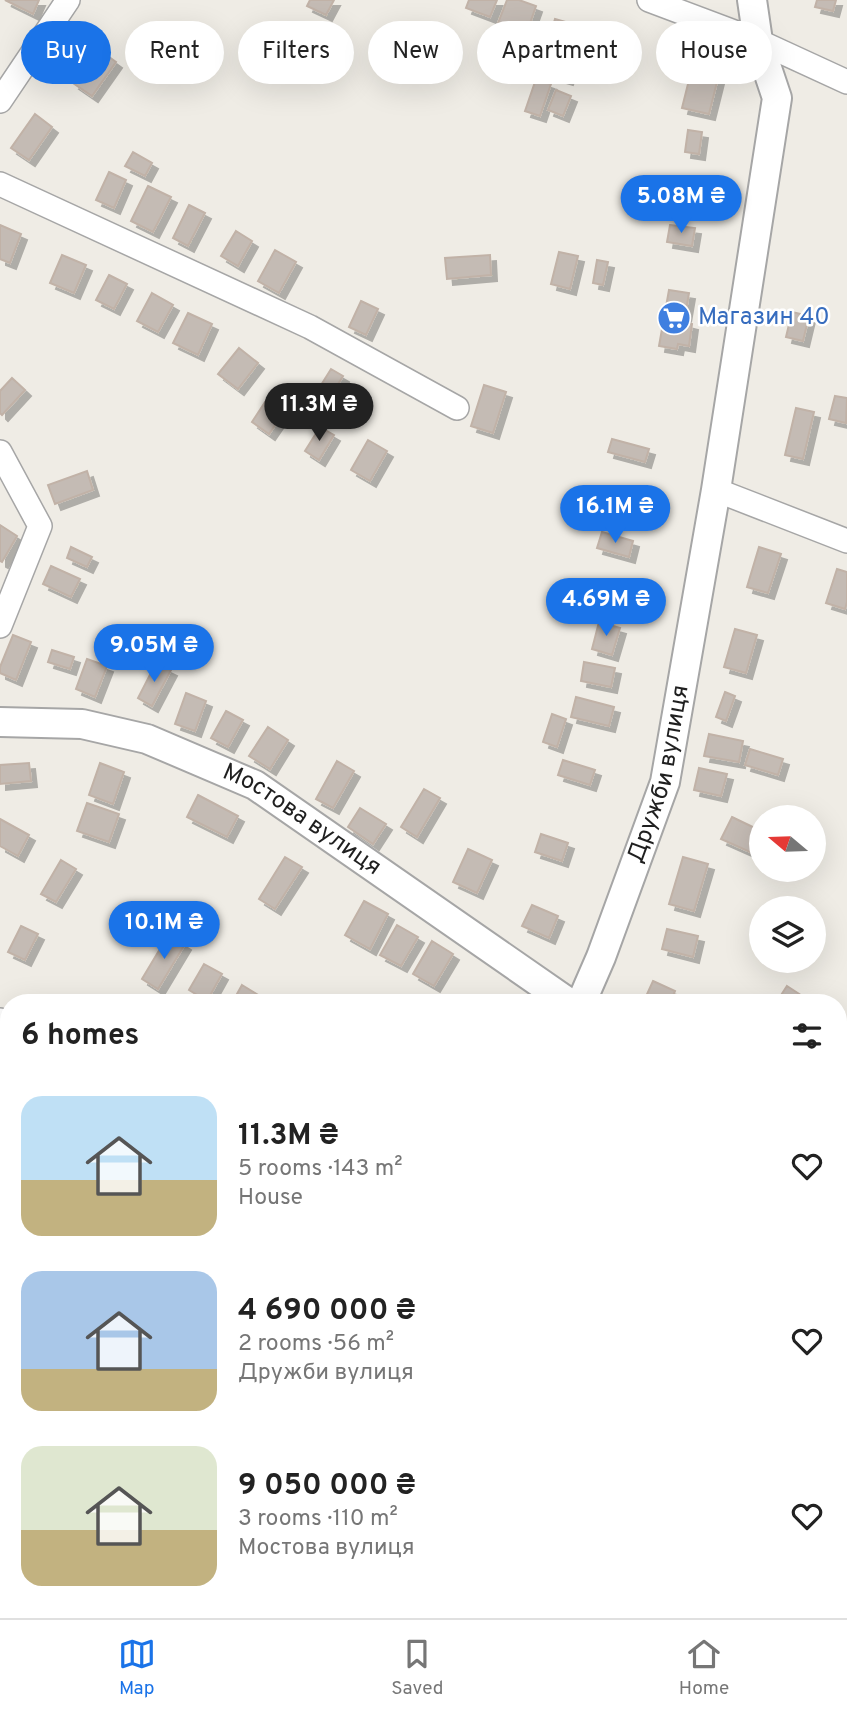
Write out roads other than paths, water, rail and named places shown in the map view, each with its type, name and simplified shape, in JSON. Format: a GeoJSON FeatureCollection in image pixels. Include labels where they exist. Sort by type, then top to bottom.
{"type":"FeatureCollection","features":[{"type":"Feature","properties":{"kind":"street"},"geometry":{"type":"LineString","coordinates":[[0,101],[68,0]]}},
{"type":"Feature","properties":{"kind":"street"},"geometry":{"type":"LineString","coordinates":[[649,0],[705,21]]}},
{"type":"Feature","properties":{"kind":"street","name":"Дружби вулиця"},"geometry":{"type":"LineString","coordinates":[[752,0],[755,21]]}},
{"type":"Feature","properties":{"kind":"street"},"geometry":{"type":"LineString","coordinates":[[772,48],[847,82]]}},
{"type":"Feature","properties":{"kind":"street","name":"Дружби вулиця"},"geometry":{"type":"LineString","coordinates":[[585,994],[665,782],[716,490],[777,98],[772,83]]}},
{"type":"Feature","properties":{"kind":"street"},"geometry":{"type":"LineString","coordinates":[[0,184],[310,327],[457,408]]}},
{"type":"Feature","properties":{"kind":"street"},"geometry":{"type":"LineString","coordinates":[[0,452],[40,526],[0,626]]}},
{"type":"Feature","properties":{"kind":"street"},"geometry":{"type":"LineString","coordinates":[[716,490],[847,541]]}},
{"type":"Feature","properties":{"kind":"street","name":"Мостова вулиця"},"geometry":{"type":"LineString","coordinates":[[0,722],[82,724],[147,739],[255,785],[556,994]]}},
{"type":"Feature","properties":{"kind":"place","name":"Магазин 40"},"geometry":{"type":"Point","coordinates":[674,318]}}]}
